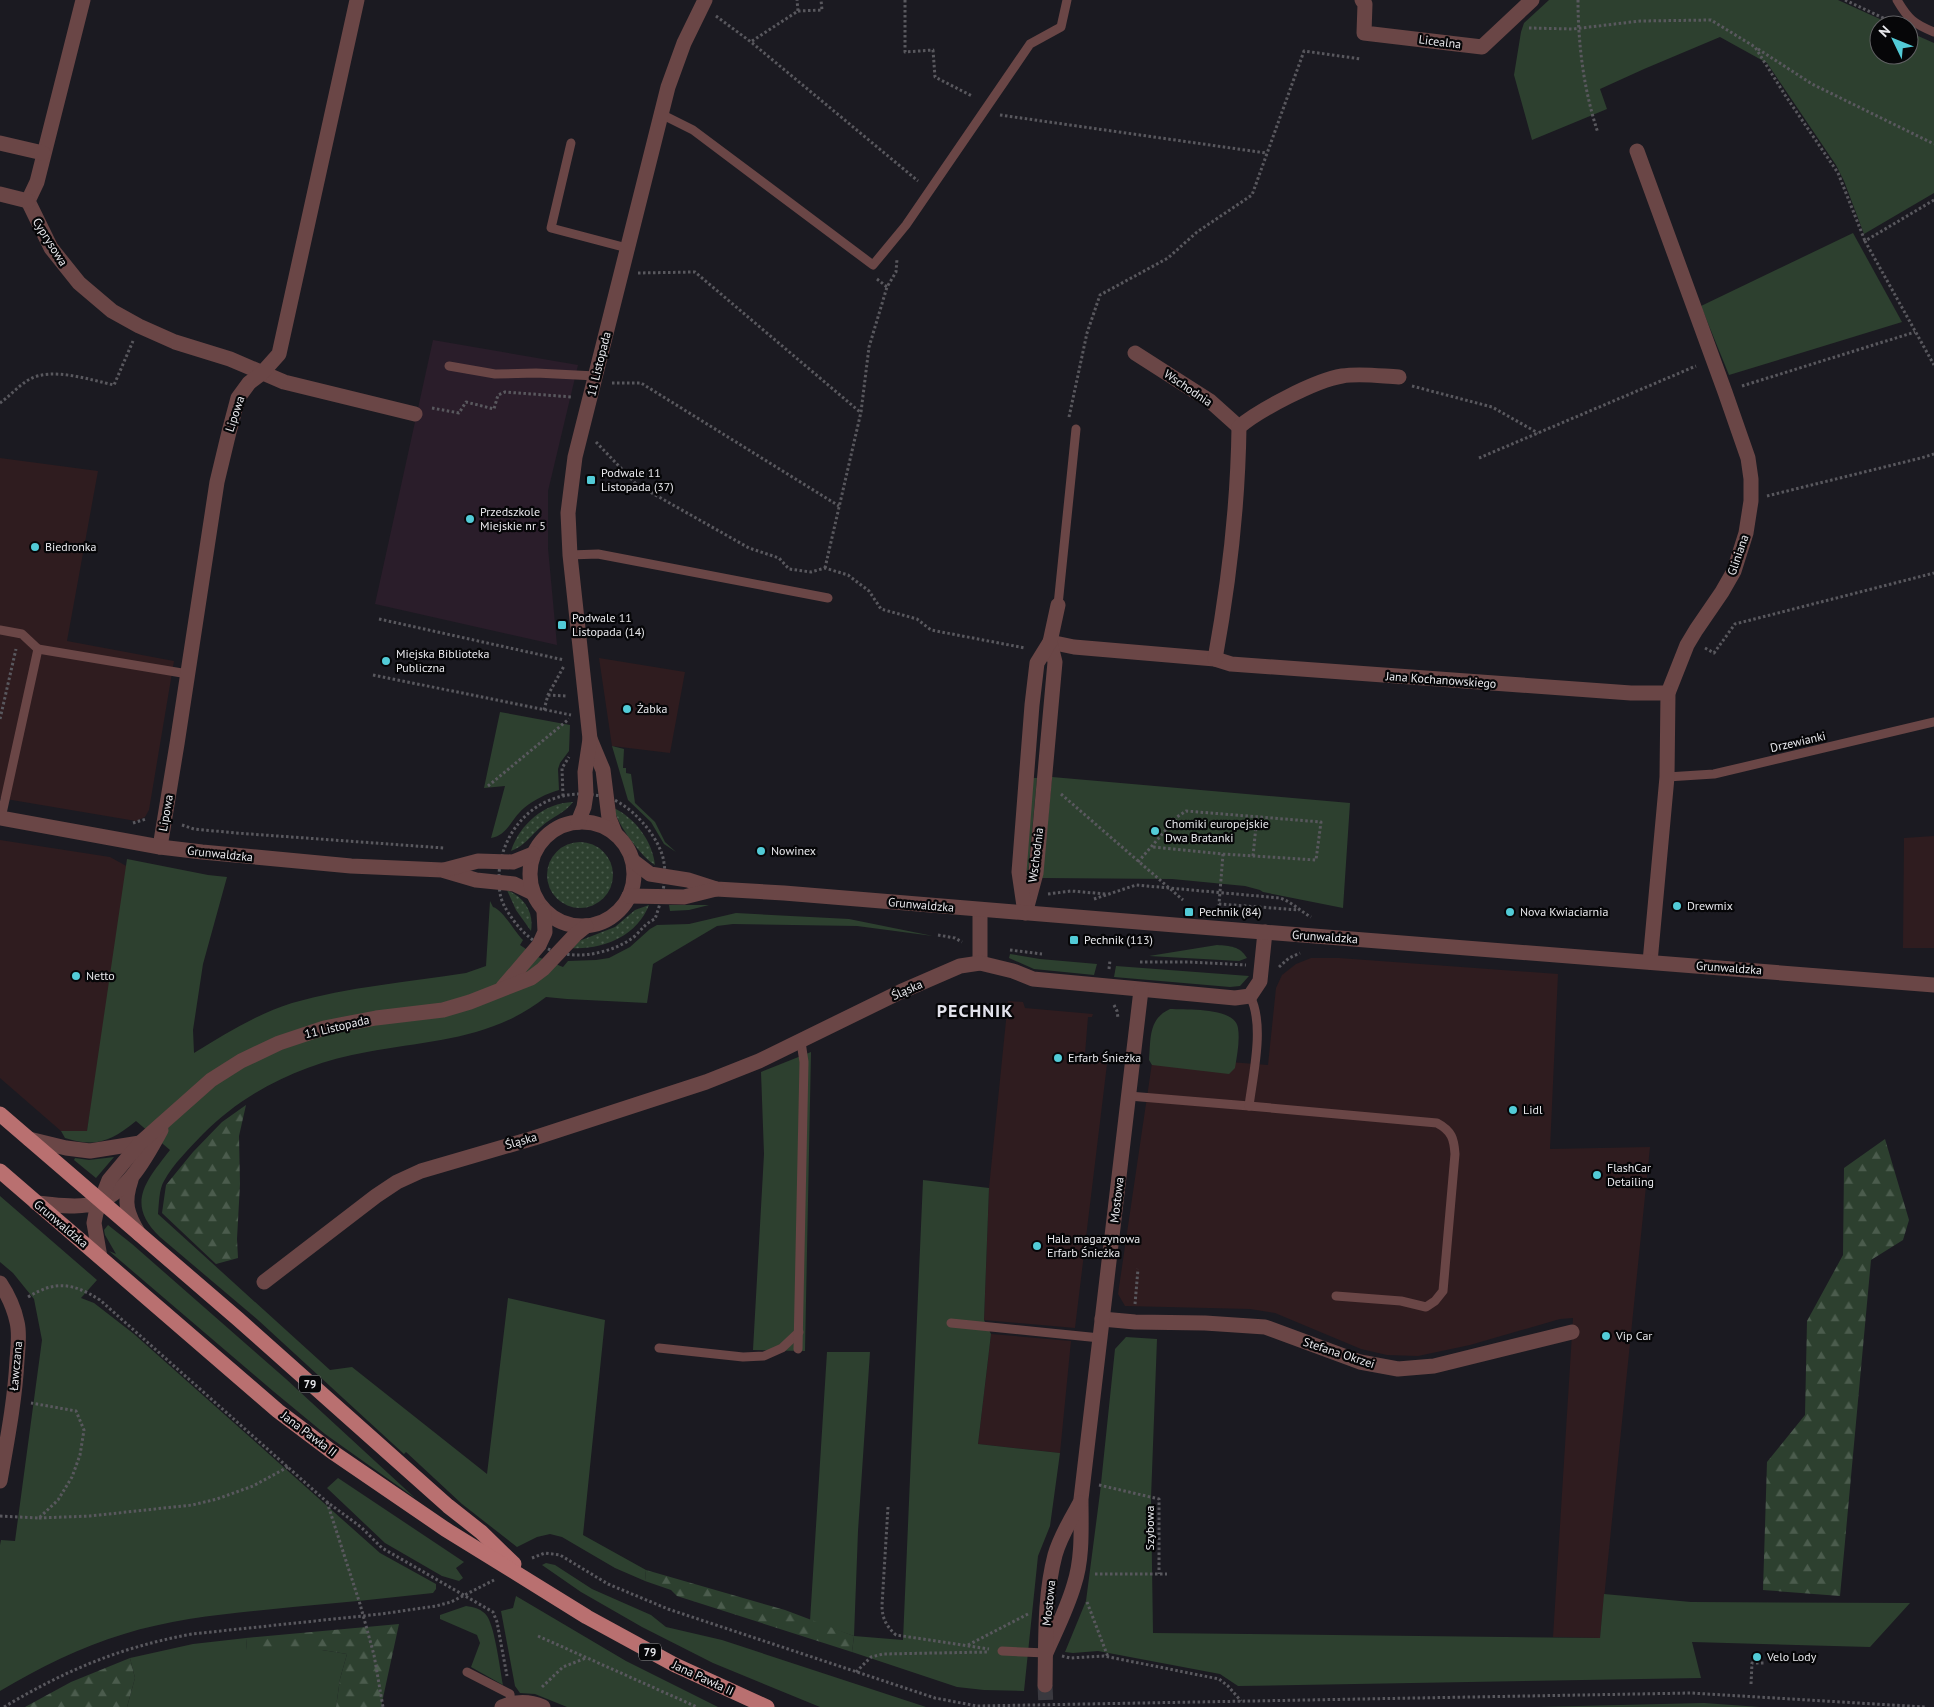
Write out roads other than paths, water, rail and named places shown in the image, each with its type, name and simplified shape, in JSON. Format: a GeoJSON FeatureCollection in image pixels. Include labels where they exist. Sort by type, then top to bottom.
{"type":"FeatureCollection","features":[{"type":"Feature","properties":{"kind":"main road","name":"79"},"geometry":{"type":"LineString","coordinates":[[0,1114],[140,1235]]}},
{"type":"Feature","properties":{"kind":"main road","name":"Grunwaldzka"},"geometry":{"type":"LineString","coordinates":[[0,1171],[100,1257]]}},
{"type":"Feature","properties":{"kind":"main road","name":"Jana Pawła II"},"geometry":{"type":"LineString","coordinates":[[140,1235],[238,1319],[538,1585]]}},
{"type":"Feature","properties":{"kind":"main road","name":"Jana Pawła II"},"geometry":{"type":"LineString","coordinates":[[100,1257],[158,1309],[307,1434],[412,1507],[587,1616],[667,1661],[767,1707]]}},
{"type":"Feature","properties":{"kind":"street"},"geometry":{"type":"LineString","coordinates":[[0,194],[28,201],[37,182],[83,0]]}},
{"type":"Feature","properties":{"kind":"street","name":"Lipowa"},"geometry":{"type":"LineString","coordinates":[[160,847],[217,482],[238,398],[249,383],[262,373],[280,354],[357,0]]}},
{"type":"Feature","properties":{"kind":"street","name":"11 Listopada"},"geometry":{"type":"LineString","coordinates":[[578,822],[584,807],[586,794],[585,772],[590,739],[570,555],[568,514],[575,457],[602,380],[627,248],[668,88],[684,44],[705,0]]}},
{"type":"Feature","properties":{"kind":"street","name":"Licealna"},"geometry":{"type":"LineString","coordinates":[[1362,0],[1365,4],[1364,34],[1482,47],[1532,0]]}},
{"type":"Feature","properties":{"kind":"street"},"geometry":{"type":"LineString","coordinates":[[0,143],[43,153]]}},
{"type":"Feature","properties":{"kind":"street","name":"Gliniana"},"geometry":{"type":"LineString","coordinates":[[1637,151],[1748,458],[1751,479],[1751,501],[1746,532],[1734,571],[1687,645],[1668,693],[1667,776],[1650,962]]}},
{"type":"Feature","properties":{"kind":"street","name":"Cyprysowa"},"geometry":{"type":"LineString","coordinates":[[28,201],[51,248],[79,283],[112,310],[139,326],[166,339],[230,359],[284,382],[415,414]]}},
{"type":"Feature","properties":{"kind":"street","name":"Wschodnia"},"geometry":{"type":"LineString","coordinates":[[1135,353],[1210,401],[1239,427]]}},
{"type":"Feature","properties":{"kind":"street"},"geometry":{"type":"LineString","coordinates":[[1215,659],[1234,530],[1239,466],[1239,427],[1249,418],[1271,406],[1326,380],[1343,376],[1399,377]]}},
{"type":"Feature","properties":{"kind":"street","name":"Wschodnia"},"geometry":{"type":"LineString","coordinates":[[1025,913],[1019,872],[1032,705],[1037,663],[1050,642],[1058,605]]}},
{"type":"Feature","properties":{"kind":"street","name":"Wschodnia"},"geometry":{"type":"LineString","coordinates":[[1025,913],[1036,873],[1055,662],[1050,642]]}},
{"type":"Feature","properties":{"kind":"street","name":"Jana Kochanowskiego"},"geometry":{"type":"LineString","coordinates":[[1050,642],[1074,646],[1215,659],[1231,664],[1631,693],[1668,693]]}},
{"type":"Feature","properties":{"kind":"street","name":"11 Listopada"},"geometry":{"type":"LineString","coordinates":[[590,739],[603,770],[609,818],[615,833]]}},
{"type":"Feature","properties":{"kind":"street","name":"Grunwaldzka"},"geometry":{"type":"LineString","coordinates":[[1,818],[160,847],[351,866],[442,870],[476,880],[514,884],[533,893]]}},
{"type":"Feature","properties":{"kind":"street"},"geometry":{"type":"LineString","coordinates":[[578,822],[591,822],[604,826],[615,833],[629,851],[634,874],[629,896],[624,905],[604,922],[586,926],[563,924],[544,911],[533,893],[529,873],[533,854],[546,835],[556,828],[578,822]]}},
{"type":"Feature","properties":{"kind":"street","name":"Grunwaldzka"},"geometry":{"type":"LineString","coordinates":[[442,870],[478,861],[513,862],[533,854]]}},
{"type":"Feature","properties":{"kind":"street","name":"Grunwaldzka"},"geometry":{"type":"LineString","coordinates":[[632,861],[650,874],[688,880],[716,889],[1934,984]]}},
{"type":"Feature","properties":{"kind":"street","name":"Grunwaldzka"},"geometry":{"type":"LineString","coordinates":[[629,896],[684,897],[716,889]]}},
{"type":"Feature","properties":{"kind":"street"},"geometry":{"type":"LineString","coordinates":[[980,910],[980,963],[1012,971],[1033,979],[1235,998],[1250,996],[1260,981],[1265,932]]}},
{"type":"Feature","properties":{"kind":"street","name":"11 Listopada"},"geometry":{"type":"LineString","coordinates":[[502,988],[538,945],[544,932],[544,911]]}},
{"type":"Feature","properties":{"kind":"street","name":"11 Listopada"},"geometry":{"type":"LineString","coordinates":[[100,1201],[109,1180],[140,1143],[165,1123],[211,1080],[241,1061],[279,1043],[324,1028],[350,1022],[443,1010],[470,1002],[531,978],[559,954],[575,935],[586,926]]}},
{"type":"Feature","properties":{"kind":"street","name":"Śląska"},"geometry":{"type":"LineString","coordinates":[[264,1282],[376,1196],[398,1182],[421,1171],[534,1138],[706,1082],[801,1042],[900,992],[960,966],[980,963]]}},
{"type":"Feature","properties":{"kind":"street","name":"Mostowa"},"geometry":{"type":"LineString","coordinates":[[1046,1653],[1065,1613],[1076,1574],[1081,1540],[1081,1499],[1141,990]]}},
{"type":"Feature","properties":{"kind":"street","name":"11 Listopada"},"geometry":{"type":"LineString","coordinates":[[100,1201],[112,1197],[134,1174],[151,1149],[165,1123]]}},
{"type":"Feature","properties":{"kind":"street","name":"11 Listopada"},"geometry":{"type":"LineString","coordinates":[[29,1139],[66,1148],[90,1151],[140,1143]]}},
{"type":"Feature","properties":{"kind":"street","name":"11 Listopada"},"geometry":{"type":"LineString","coordinates":[[134,1174],[126,1201],[131,1220],[140,1235]]}},
{"type":"Feature","properties":{"kind":"street"},"geometry":{"type":"LineString","coordinates":[[36,1203],[80,1206],[100,1201]]}},
{"type":"Feature","properties":{"kind":"street"},"geometry":{"type":"LineString","coordinates":[[100,1201],[94,1223],[100,1257]]}},
{"type":"Feature","properties":{"kind":"street","name":"Ławczana"},"geometry":{"type":"LineString","coordinates":[[0,1284],[8,1294],[17,1322],[19,1338],[13,1401],[0,1481]]}},
{"type":"Feature","properties":{"kind":"street","name":"Stefana Okrzei"},"geometry":{"type":"LineString","coordinates":[[1102,1318],[1135,1322],[1206,1323],[1266,1328],[1360,1362],[1398,1369],[1434,1366],[1572,1332]]}},
{"type":"Feature","properties":{"kind":"street","name":"Mostowa"},"geometry":{"type":"LineString","coordinates":[[1046,1685],[1046,1630],[1050,1586],[1056,1554],[1081,1499]]}},
{"type":"Feature","properties":{"kind":"street"},"geometry":{"type":"LineString","coordinates":[[508,1701],[539,1705]]}},
{"type":"Feature","properties":{"kind":"lane"},"geometry":{"type":"LineString","coordinates":[[661,114],[693,130],[873,265],[906,225],[1030,44],[1061,27],[1067,0]]}},
{"type":"Feature","properties":{"kind":"lane"},"geometry":{"type":"LineString","coordinates":[[1897,0],[1906,15],[1917,26],[1934,32]]}},
{"type":"Feature","properties":{"kind":"lane"},"geometry":{"type":"LineString","coordinates":[[572,143],[551,228],[627,248]]}},
{"type":"Feature","properties":{"kind":"lane"},"geometry":{"type":"LineString","coordinates":[[449,366],[495,374],[536,373],[602,380]]}},
{"type":"Feature","properties":{"kind":"lane","name":"Wschodnia"},"geometry":{"type":"LineString","coordinates":[[1058,605],[1076,429]]}},
{"type":"Feature","properties":{"kind":"lane"},"geometry":{"type":"LineString","coordinates":[[570,555],[598,554],[828,598]]}},
{"type":"Feature","properties":{"kind":"lane"},"geometry":{"type":"LineString","coordinates":[[0,630],[19,634],[38,649],[188,674]]}},
{"type":"Feature","properties":{"kind":"lane"},"geometry":{"type":"LineString","coordinates":[[1,818],[38,649]]}},
{"type":"Feature","properties":{"kind":"lane"},"geometry":{"type":"LineString","coordinates":[[1032,705],[1051,706]]}},
{"type":"Feature","properties":{"kind":"lane","name":"Drzewianki"},"geometry":{"type":"LineString","coordinates":[[1667,776],[1714,774],[1934,722]]}},
{"type":"Feature","properties":{"kind":"lane"},"geometry":{"type":"LineString","coordinates":[[1249,1106],[1256,1050],[1257,1016],[1250,996]]}},
{"type":"Feature","properties":{"kind":"lane"},"geometry":{"type":"LineString","coordinates":[[798,1349],[804,1062],[801,1042]]}},
{"type":"Feature","properties":{"kind":"lane"},"geometry":{"type":"LineString","coordinates":[[1129,1096],[1438,1123],[1448,1129],[1454,1140],[1455,1154],[1442,1291],[1435,1301],[1426,1307],[1401,1302],[1336,1296]]}},
{"type":"Feature","properties":{"kind":"lane"},"geometry":{"type":"LineString","coordinates":[[951,1323],[1100,1338]]}},
{"type":"Feature","properties":{"kind":"lane"},"geometry":{"type":"LineString","coordinates":[[659,1348],[744,1357],[764,1356],[782,1348],[799,1332]]}},
{"type":"Feature","properties":{"kind":"lane"},"geometry":{"type":"LineString","coordinates":[[1002,1652],[1046,1653]]}},
{"type":"Feature","properties":{"kind":"lane"},"geometry":{"type":"LineString","coordinates":[[467,1672],[508,1701]]}},
{"type":"Feature","properties":{"kind":"tunnel"},"geometry":{"type":"LineString","coordinates":[[1045,1685],[1046,1707]]}},
{"type":"Feature","properties":{"kind":"place","name":"Podwale 11 Listopada (37)"},"geometry":{"type":"Point","coordinates":[591,480]}},
{"type":"Feature","properties":{"kind":"place","name":"Przedszkole Miejskie nr 5"},"geometry":{"type":"Point","coordinates":[470,519]}},
{"type":"Feature","properties":{"kind":"place","name":"Biedronka"},"geometry":{"type":"Point","coordinates":[35,547]}},
{"type":"Feature","properties":{"kind":"place","name":"Podwale 11 Listopada (14)"},"geometry":{"type":"Point","coordinates":[562,625]}},
{"type":"Feature","properties":{"kind":"place","name":"Miejska Biblioteka Publiczna"},"geometry":{"type":"Point","coordinates":[386,661]}},
{"type":"Feature","properties":{"kind":"place","name":"Żabka"},"geometry":{"type":"Point","coordinates":[627,709]}},
{"type":"Feature","properties":{"kind":"place","name":"Chomiki europejskie Dwa Bratanki"},"geometry":{"type":"Point","coordinates":[1155,831]}},
{"type":"Feature","properties":{"kind":"place","name":"Nowinex"},"geometry":{"type":"Point","coordinates":[761,851]}},
{"type":"Feature","properties":{"kind":"place","name":"Drewmix"},"geometry":{"type":"Point","coordinates":[1677,906]}},
{"type":"Feature","properties":{"kind":"place","name":"Pechnik (84)"},"geometry":{"type":"Point","coordinates":[1189,912]}},
{"type":"Feature","properties":{"kind":"place","name":"Nova Kwiaciarnia"},"geometry":{"type":"Point","coordinates":[1510,912]}},
{"type":"Feature","properties":{"kind":"place","name":"Pechnik (113)"},"geometry":{"type":"Point","coordinates":[1074,940]}},
{"type":"Feature","properties":{"kind":"place","name":"Netto"},"geometry":{"type":"Point","coordinates":[76,976]}},
{"type":"Feature","properties":{"kind":"place","name":"Erfarb Śnieżka"},"geometry":{"type":"Point","coordinates":[1058,1058]}},
{"type":"Feature","properties":{"kind":"place","name":"Lidl"},"geometry":{"type":"Point","coordinates":[1513,1110]}},
{"type":"Feature","properties":{"kind":"place","name":"FlashCar Detailing"},"geometry":{"type":"Point","coordinates":[1597,1175]}},
{"type":"Feature","properties":{"kind":"place","name":"Hala magazynowa Erfarb Śnieżka"},"geometry":{"type":"Point","coordinates":[1037,1246]}},
{"type":"Feature","properties":{"kind":"place","name":"Vip Car"},"geometry":{"type":"Point","coordinates":[1606,1336]}},
{"type":"Feature","properties":{"kind":"place","name":"Velo Lody"},"geometry":{"type":"Point","coordinates":[1757,1657]}},
{"type":"Feature","properties":{"kind":"district","name":"PECHNIK"},"geometry":{"type":"Point","coordinates":[975,1011]}}]}
